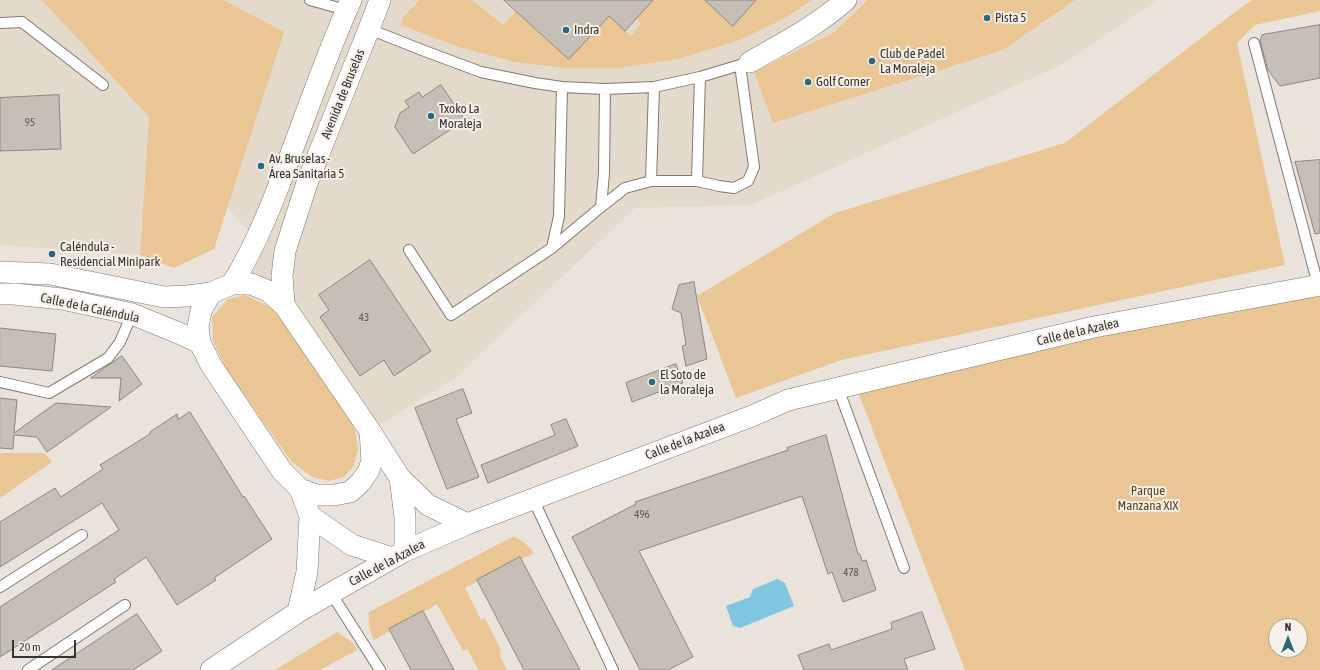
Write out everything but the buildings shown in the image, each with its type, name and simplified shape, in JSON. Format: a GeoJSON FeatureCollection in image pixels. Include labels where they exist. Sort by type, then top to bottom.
{"type":"FeatureCollection","features":[{"type":"Feature","properties":{"kind":"street","name":"Avenida de Bruselas"},"geometry":{"type":"LineString","coordinates":[[284,305],[282,276],[285,251],[307,183],[370,29],[380,0]]}},
{"type":"Feature","properties":{"kind":"street"},"geometry":{"type":"LineString","coordinates":[[745,63],[796,36],[838,8],[846,0]]}},
{"type":"Feature","properties":{"kind":"street","name":"Avenida de Bruselas"},"geometry":{"type":"LineString","coordinates":[[232,284],[245,263],[259,233],[283,175],[348,5]]}},
{"type":"Feature","properties":{"kind":"street","name":"Calle de la Caléndula"},"geometry":{"type":"LineString","coordinates":[[0,272],[50,274],[164,298],[211,293],[232,284]]}},
{"type":"Feature","properties":{"kind":"street"},"geometry":{"type":"LineString","coordinates":[[232,284],[250,284],[268,291],[284,305],[370,431],[400,478],[428,505],[467,524]]}},
{"type":"Feature","properties":{"kind":"street","name":"Calle de la Azalea"},"geometry":{"type":"LineString","coordinates":[[211,670],[298,612],[398,554],[467,524],[752,416],[788,400],[1094,327],[1319,285]]}},
{"type":"Feature","properties":{"kind":"street"},"geometry":{"type":"LineString","coordinates":[[211,293],[201,311],[198,327],[200,343],[211,365],[282,471],[300,489],[316,495],[334,495],[350,492],[361,482],[370,470],[372,460],[370,431]]}},
{"type":"Feature","properties":{"kind":"street","name":"Calle de la Caléndula"},"geometry":{"type":"LineString","coordinates":[[0,294],[62,299],[132,314],[200,343]]}},
{"type":"Feature","properties":{"kind":"street"},"geometry":{"type":"LineString","coordinates":[[310,516],[352,545],[398,554],[405,517],[400,478]]}},
{"type":"Feature","properties":{"kind":"street"},"geometry":{"type":"LineString","coordinates":[[298,612],[307,572],[310,516],[300,489]]}},
{"type":"Feature","properties":{"kind":"lane"},"geometry":{"type":"LineString","coordinates":[[310,0],[348,5]]}},
{"type":"Feature","properties":{"kind":"lane"},"geometry":{"type":"LineString","coordinates":[[0,23],[22,22],[103,85]]}},
{"type":"Feature","properties":{"kind":"lane"},"geometry":{"type":"LineString","coordinates":[[370,29],[481,72],[562,88],[605,89],[654,87],[745,63],[754,167],[748,182],[734,188],[697,181],[651,182],[625,188],[552,248],[451,316],[409,250]]}},
{"type":"Feature","properties":{"kind":"lane"},"geometry":{"type":"LineString","coordinates":[[1254,43],[1319,285]]}},
{"type":"Feature","properties":{"kind":"lane"},"geometry":{"type":"LineString","coordinates":[[697,181],[700,76]]}},
{"type":"Feature","properties":{"kind":"lane"},"geometry":{"type":"LineString","coordinates":[[651,182],[654,87]]}},
{"type":"Feature","properties":{"kind":"lane"},"geometry":{"type":"LineString","coordinates":[[552,248],[559,216],[562,88]]}},
{"type":"Feature","properties":{"kind":"lane"},"geometry":{"type":"LineString","coordinates":[[601,207],[604,173],[605,89]]}},
{"type":"Feature","properties":{"kind":"lane"},"geometry":{"type":"LineString","coordinates":[[0,288],[36,293],[62,299]]}},
{"type":"Feature","properties":{"kind":"lane"},"geometry":{"type":"LineString","coordinates":[[0,382],[49,393],[108,358],[120,342],[132,314]]}},
{"type":"Feature","properties":{"kind":"lane"},"geometry":{"type":"LineString","coordinates":[[838,388],[904,568]]}},
{"type":"Feature","properties":{"kind":"lane"},"geometry":{"type":"LineString","coordinates":[[533,499],[613,670]]}},
{"type":"Feature","properties":{"kind":"lane"},"geometry":{"type":"LineString","coordinates":[[0,587],[82,535]]}},
{"type":"Feature","properties":{"kind":"lane"},"geometry":{"type":"LineString","coordinates":[[331,593],[380,670]]}},
{"type":"Feature","properties":{"kind":"lane"},"geometry":{"type":"LineString","coordinates":[[28,670],[125,605]]}},
{"type":"Feature","properties":{"kind":"shaded area"},"geometry":{"type":"Polygon","coordinates":[[[0,0],[42,0],[109,73],[46,0],[1157,0],[1061,65],[751,205],[635,208],[455,378],[370,431],[284,305],[232,284],[256,240],[149,119],[140,255],[0,245],[0,0]]]}},
{"type":"Feature","properties":{"kind":"green space"},"geometry":{"type":"Polygon","coordinates":[[[42,0],[224,0],[284,32],[214,249],[174,268],[140,255],[149,117],[42,0]]]}},
{"type":"Feature","properties":{"kind":"green space"},"geometry":{"type":"Polygon","coordinates":[[[420,0],[472,0],[503,25],[516,11],[569,59],[609,16],[631,36],[641,24],[636,19],[653,0],[705,0],[733,25],[756,0],[812,0],[783,19],[740,40],[678,59],[618,68],[565,68],[514,62],[456,46],[401,25],[403,17],[420,0]]]}},
{"type":"Feature","properties":{"kind":"green space","name":"Club de Pádel La Moraleja"},"geometry":{"type":"Polygon","coordinates":[[[868,0],[1075,0],[1003,50],[773,123],[754,72],[833,33],[868,0]]]}},
{"type":"Feature","properties":{"kind":"green space"},"geometry":{"type":"Polygon","coordinates":[[[1252,0],[1320,0],[1320,11],[1255,25],[1237,43],[1285,265],[841,360],[736,398],[697,296],[835,213],[1065,143],[1252,0]]]}},
{"type":"Feature","properties":{"kind":"green space","name":"Parque Manzana XIX"},"geometry":{"type":"Polygon","coordinates":[[[1320,294],[1320,670],[965,670],[858,392],[1099,333],[1320,294]]]}},
{"type":"Feature","properties":{"kind":"green space"},"geometry":{"type":"Polygon","coordinates":[[[245,295],[270,307],[281,317],[352,422],[358,449],[354,465],[344,477],[329,481],[312,477],[291,461],[226,369],[213,341],[212,317],[228,299],[245,295]]]}},
{"type":"Feature","properties":{"kind":"green space"},"geometry":{"type":"Polygon","coordinates":[[[0,453],[44,453],[52,462],[0,498],[0,453]]]}},
{"type":"Feature","properties":{"kind":"green space"},"geometry":{"type":"Polygon","coordinates":[[[514,536],[526,544],[534,553],[465,588],[481,620],[485,618],[501,650],[500,656],[507,670],[479,670],[467,649],[463,651],[437,604],[374,640],[369,626],[369,612],[514,536]]]}},
{"type":"Feature","properties":{"kind":"green space"},"geometry":{"type":"Polygon","coordinates":[[[337,632],[352,642],[357,650],[320,670],[275,670],[337,632]]]}},
{"type":"Feature","properties":{"kind":"water"},"geometry":{"type":"Polygon","coordinates":[[[777,579],[785,583],[794,606],[740,628],[733,626],[726,606],[750,597],[753,589],[777,579]]]}},
{"type":"Feature","properties":{"kind":"place","name":"Pista 5"},"geometry":{"type":"Point","coordinates":[987,18]}},
{"type":"Feature","properties":{"kind":"place","name":"Indra"},"geometry":{"type":"Point","coordinates":[566,30]}},
{"type":"Feature","properties":{"kind":"place","name":"Club de Pádel La Moraleja"},"geometry":{"type":"Point","coordinates":[872,61]}},
{"type":"Feature","properties":{"kind":"place","name":"Golf Corner"},"geometry":{"type":"Point","coordinates":[808,82]}},
{"type":"Feature","properties":{"kind":"place","name":"Txoko La Moraleja"},"geometry":{"type":"Point","coordinates":[431,116]}},
{"type":"Feature","properties":{"kind":"place","name":"Av. Bruselas - Área Sanitaria 5"},"geometry":{"type":"Point","coordinates":[261,166]}},
{"type":"Feature","properties":{"kind":"place","name":"Caléndula - Residencial Minipark"},"geometry":{"type":"Point","coordinates":[52,254]}},
{"type":"Feature","properties":{"kind":"place","name":"El Soto de la Moraleja"},"geometry":{"type":"Point","coordinates":[652,382]}}]}
